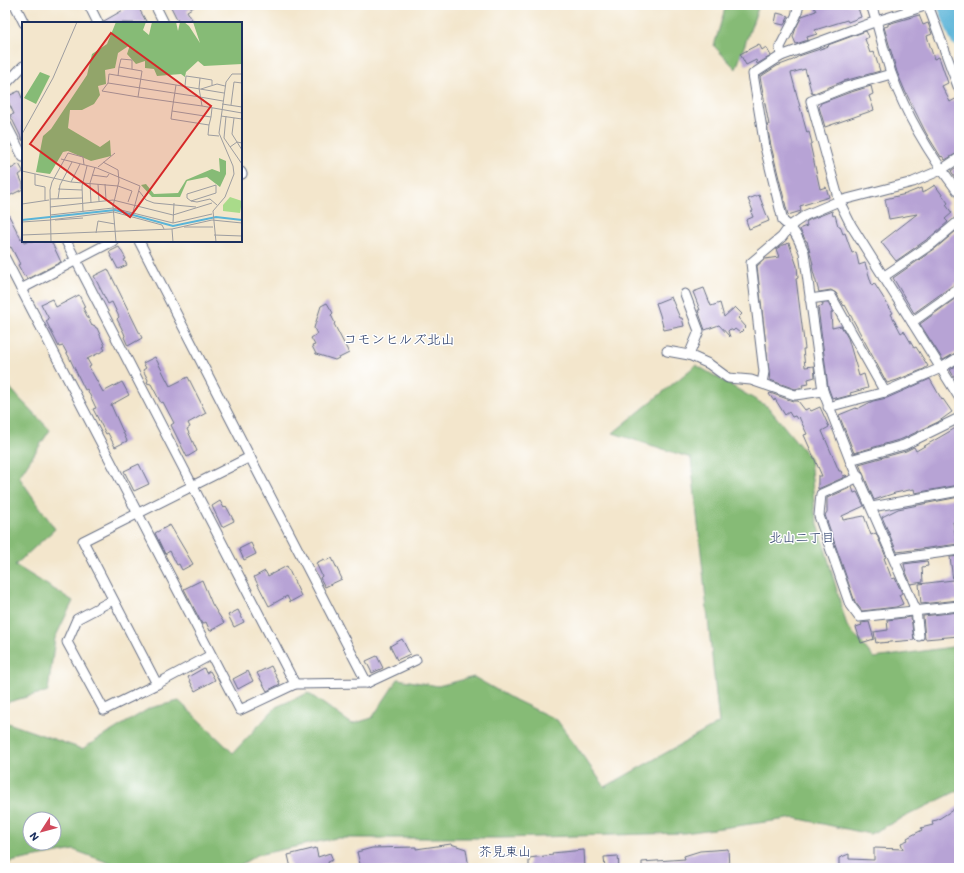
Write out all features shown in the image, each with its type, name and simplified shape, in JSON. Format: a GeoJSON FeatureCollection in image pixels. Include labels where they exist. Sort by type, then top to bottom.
{"type":"FeatureCollection","features":[{"type":"Feature","properties":{"kind":"street"},"geometry":{"type":"LineString","coordinates":[[15,5],[24,22]]}},
{"type":"Feature","properties":{"kind":"street"},"geometry":{"type":"LineString","coordinates":[[89,5],[98,22]]}},
{"type":"Feature","properties":{"kind":"street"},"geometry":{"type":"LineString","coordinates":[[155,5],[164,22]]}},
{"type":"Feature","properties":{"kind":"street"},"geometry":{"type":"LineString","coordinates":[[781,56],[780,47],[796,16],[798,5]]}},
{"type":"Feature","properties":{"kind":"street"},"geometry":{"type":"LineString","coordinates":[[871,5],[891,74],[908,113],[941,170],[959,193]]}},
{"type":"Feature","properties":{"kind":"street"},"geometry":{"type":"LineString","coordinates":[[920,636],[916,610],[859,477],[850,460],[823,391],[804,252],[797,234],[790,226],[782,221],[765,147],[753,74],[781,56],[928,5],[959,89]]}},
{"type":"Feature","properties":{"kind":"street"},"geometry":{"type":"LineString","coordinates":[[5,84],[22,67]]}},
{"type":"Feature","properties":{"kind":"street"},"geometry":{"type":"LineString","coordinates":[[891,74],[846,87],[811,101],[839,201],[851,225],[959,397]]}},
{"type":"Feature","properties":{"kind":"street"},"geometry":{"type":"LineString","coordinates":[[5,122],[22,155]]}},
{"type":"Feature","properties":{"kind":"street"},"geometry":{"type":"LineString","coordinates":[[762,383],[764,372],[751,263],[782,237],[790,226],[806,215],[839,201],[913,182],[941,170],[959,158]]}},
{"type":"Feature","properties":{"kind":"street"},"geometry":{"type":"LineString","coordinates":[[883,277],[926,247],[959,221]]}},
{"type":"Feature","properties":{"kind":"street"},"geometry":{"type":"LineString","coordinates":[[67,242],[295,684]]}},
{"type":"Feature","properties":{"kind":"street"},"geometry":{"type":"LineString","coordinates":[[22,289],[111,242]]}},
{"type":"Feature","properties":{"kind":"street"},"geometry":{"type":"LineString","coordinates":[[140,242],[367,683]]}},
{"type":"Feature","properties":{"kind":"street"},"geometry":{"type":"LineString","coordinates":[[5,258],[240,710],[295,684],[367,683],[416,660]]}},
{"type":"Feature","properties":{"kind":"street"},"geometry":{"type":"LineString","coordinates":[[912,322],[959,289]]}},
{"type":"Feature","properties":{"kind":"street"},"geometry":{"type":"LineString","coordinates":[[685,294],[699,331],[689,355]]}},
{"type":"Feature","properties":{"kind":"street"},"geometry":{"type":"LineString","coordinates":[[810,299],[831,296],[885,392]]}},
{"type":"Feature","properties":{"kind":"street"},"geometry":{"type":"LineString","coordinates":[[667,351],[689,355],[709,364],[728,378],[751,380],[795,395],[823,391]]}},
{"type":"Feature","properties":{"kind":"street"},"geometry":{"type":"LineString","coordinates":[[828,407],[885,392],[941,368],[959,357]]}},
{"type":"Feature","properties":{"kind":"street"},"geometry":{"type":"LineString","coordinates":[[850,460],[904,445],[959,418]]}},
{"type":"Feature","properties":{"kind":"street"},"geometry":{"type":"LineString","coordinates":[[157,684],[83,541],[250,456]]}},
{"type":"Feature","properties":{"kind":"street"},"geometry":{"type":"LineString","coordinates":[[859,477],[821,494],[819,516],[850,605],[859,618],[959,606]]}},
{"type":"Feature","properties":{"kind":"street"},"geometry":{"type":"LineString","coordinates":[[872,507],[959,491]]}},
{"type":"Feature","properties":{"kind":"street"},"geometry":{"type":"LineString","coordinates":[[895,559],[959,550]]}},
{"type":"Feature","properties":{"kind":"street"},"geometry":{"type":"LineString","coordinates":[[113,600],[77,619],[67,642],[104,710],[211,655]]}},
{"type":"Feature","properties":{"kind":"green space"},"geometry":{"type":"Polygon","coordinates":[[[726,5],[759,5],[736,69],[714,46],[726,5]]]}},
{"type":"Feature","properties":{"kind":"green space"},"geometry":{"type":"Polygon","coordinates":[[[696,365],[768,407],[810,458],[815,513],[847,626],[874,658],[959,646],[959,790],[870,834],[795,818],[684,833],[501,838],[336,838],[257,855],[235,868],[123,868],[74,850],[5,864],[5,722],[82,749],[150,708],[179,701],[233,753],[276,707],[308,693],[352,724],[372,718],[398,679],[438,686],[474,677],[509,697],[557,720],[605,787],[719,723],[691,458],[613,433],[696,365]]]}},
{"type":"Feature","properties":{"kind":"green space"},"geometry":{"type":"Polygon","coordinates":[[[5,382],[50,430],[19,477],[55,529],[15,565],[73,601],[55,638],[48,691],[5,703],[5,382]]]}},
{"type":"Feature","properties":{"kind":"building"},"geometry":{"type":"Polygon","coordinates":[[[123,5],[137,5],[146,22],[104,22],[125,9],[123,5]]]}},
{"type":"Feature","properties":{"kind":"building"},"geometry":{"type":"Polygon","coordinates":[[[170,5],[197,5],[187,11],[193,22],[178,22],[170,5]]]}},
{"type":"Feature","properties":{"kind":"building"},"geometry":{"type":"Polygon","coordinates":[[[813,5],[857,5],[861,17],[848,22],[847,20],[815,30],[817,34],[807,37],[808,40],[796,44],[793,37],[796,28],[802,16],[816,11],[813,5]]]}},
{"type":"Feature","properties":{"kind":"building"},"geometry":{"type":"Polygon","coordinates":[[[777,13],[789,16],[784,25],[775,23],[777,13]]]}},
{"type":"Feature","properties":{"kind":"building"},"geometry":{"type":"Polygon","coordinates":[[[919,15],[923,25],[928,23],[932,34],[927,36],[934,59],[939,57],[948,83],[942,86],[950,102],[959,97],[959,152],[945,160],[942,156],[941,157],[926,133],[905,91],[897,72],[884,27],[888,26],[888,24],[919,15]]]}},
{"type":"Feature","properties":{"kind":"building"},"geometry":{"type":"Polygon","coordinates":[[[866,31],[869,37],[865,39],[870,53],[874,52],[880,71],[844,81],[812,94],[805,69],[791,73],[807,133],[809,132],[812,143],[810,144],[820,189],[826,187],[829,197],[800,206],[801,211],[788,215],[771,146],[767,125],[769,125],[760,77],[777,66],[799,56],[866,31]]]}},
{"type":"Feature","properties":{"kind":"building"},"geometry":{"type":"Polygon","coordinates":[[[759,44],[762,50],[766,47],[771,56],[757,64],[756,60],[746,65],[740,54],[759,44]]]}},
{"type":"Feature","properties":{"kind":"building"},"geometry":{"type":"Polygon","coordinates":[[[871,86],[873,94],[869,96],[874,110],[825,127],[819,107],[821,103],[871,86]]]}},
{"type":"Feature","properties":{"kind":"building"},"geometry":{"type":"Polygon","coordinates":[[[19,91],[22,98],[22,139],[10,115],[14,114],[6,97],[19,91]]]}},
{"type":"Feature","properties":{"kind":"building"},"geometry":{"type":"Polygon","coordinates":[[[5,157],[11,169],[19,164],[22,169],[22,173],[19,175],[22,182],[22,190],[5,198],[5,157]]]}},
{"type":"Feature","properties":{"kind":"building"},"geometry":{"type":"Polygon","coordinates":[[[959,165],[959,183],[951,171],[959,165]]]}},
{"type":"Feature","properties":{"kind":"building"},"geometry":{"type":"Polygon","coordinates":[[[935,185],[948,203],[946,205],[952,213],[945,219],[948,222],[929,238],[896,261],[881,242],[917,214],[889,219],[885,199],[906,194],[921,188],[922,193],[935,185]]]}},
{"type":"Feature","properties":{"kind":"building"},"geometry":{"type":"Polygon","coordinates":[[[759,195],[769,221],[749,229],[746,220],[753,217],[751,212],[753,211],[748,199],[759,195]]]}},
{"type":"Feature","properties":{"kind":"building"},"geometry":{"type":"Polygon","coordinates":[[[5,208],[21,239],[22,238],[22,242],[51,242],[61,262],[27,279],[18,265],[20,264],[11,247],[8,248],[5,242],[5,208]]]}},
{"type":"Feature","properties":{"kind":"building"},"geometry":{"type":"Polygon","coordinates":[[[832,211],[833,216],[835,215],[838,226],[840,226],[843,234],[845,233],[852,253],[856,252],[859,265],[865,263],[872,285],[874,283],[893,313],[891,314],[901,333],[904,331],[914,348],[916,347],[928,366],[924,369],[887,383],[845,305],[844,306],[836,293],[831,290],[819,292],[807,241],[800,230],[801,228],[807,226],[806,222],[809,220],[832,211]]]}},
{"type":"Feature","properties":{"kind":"building"},"geometry":{"type":"Polygon","coordinates":[[[956,231],[959,234],[959,281],[914,313],[893,278],[936,248],[956,231]]]}},
{"type":"Feature","properties":{"kind":"building"},"geometry":{"type":"Polygon","coordinates":[[[789,243],[797,266],[798,278],[796,279],[805,349],[803,349],[805,367],[814,366],[815,377],[808,379],[809,384],[802,385],[803,387],[795,389],[770,380],[757,266],[765,259],[779,257],[776,249],[789,243]]]}},
{"type":"Feature","properties":{"kind":"building"},"geometry":{"type":"Polygon","coordinates":[[[119,247],[126,259],[124,260],[127,265],[118,269],[109,252],[119,247]]]}},
{"type":"Feature","properties":{"kind":"building"},"geometry":{"type":"Polygon","coordinates":[[[108,269],[142,338],[128,346],[124,333],[117,319],[119,317],[112,302],[108,304],[94,276],[108,269]]]}},
{"type":"Feature","properties":{"kind":"building"},"geometry":{"type":"Polygon","coordinates":[[[704,288],[711,306],[720,303],[724,317],[735,307],[742,314],[738,318],[746,327],[740,333],[735,329],[733,331],[730,329],[728,331],[730,337],[719,325],[705,330],[698,310],[700,310],[693,292],[704,288]]]}},
{"type":"Feature","properties":{"kind":"building"},"geometry":{"type":"Polygon","coordinates":[[[79,295],[85,307],[83,308],[92,326],[94,325],[97,328],[105,346],[103,347],[105,350],[87,359],[91,366],[89,367],[103,392],[122,382],[129,395],[111,405],[127,441],[115,447],[108,433],[106,434],[93,409],[96,408],[87,389],[85,390],[63,346],[59,347],[46,321],[49,319],[41,304],[52,299],[56,307],[79,295]]]}},
{"type":"Feature","properties":{"kind":"building"},"geometry":{"type":"Polygon","coordinates":[[[671,297],[680,318],[682,318],[684,326],[664,330],[656,303],[671,297]]]}},
{"type":"Feature","properties":{"kind":"building"},"geometry":{"type":"Polygon","coordinates":[[[956,298],[959,302],[959,351],[943,360],[920,324],[956,298]]]}},
{"type":"Feature","properties":{"kind":"building"},"geometry":{"type":"Polygon","coordinates":[[[327,303],[333,313],[331,315],[335,323],[334,324],[349,353],[335,360],[316,354],[312,346],[315,345],[311,338],[317,334],[314,328],[321,306],[327,303]]]}},
{"type":"Feature","properties":{"kind":"building"},"geometry":{"type":"Polygon","coordinates":[[[822,303],[828,303],[833,312],[831,313],[832,328],[841,326],[848,338],[859,376],[864,374],[868,388],[836,399],[835,397],[832,398],[828,387],[818,307],[823,306],[822,303]]]}},
{"type":"Feature","properties":{"kind":"building"},"geometry":{"type":"Polygon","coordinates":[[[155,357],[170,386],[188,377],[206,413],[188,423],[190,427],[187,429],[197,451],[187,457],[171,425],[174,423],[163,402],[161,403],[151,384],[147,383],[148,380],[143,370],[146,368],[143,363],[155,357]]]}},
{"type":"Feature","properties":{"kind":"building"},"geometry":{"type":"Polygon","coordinates":[[[959,364],[959,385],[950,370],[959,364]]]}},
{"type":"Feature","properties":{"kind":"building"},"geometry":{"type":"Polygon","coordinates":[[[930,379],[942,400],[943,399],[952,412],[938,422],[902,439],[854,453],[839,415],[856,408],[857,409],[873,401],[887,398],[930,379]]]}},
{"type":"Feature","properties":{"kind":"building"},"geometry":{"type":"Polygon","coordinates":[[[770,393],[793,401],[798,401],[805,410],[809,408],[811,411],[820,407],[829,427],[822,431],[839,471],[841,471],[843,476],[847,476],[818,489],[818,476],[822,476],[804,435],[807,434],[799,417],[797,419],[795,416],[792,417],[789,412],[785,415],[775,399],[774,401],[769,394],[770,393]]]}},
{"type":"Feature","properties":{"kind":"building"},"geometry":{"type":"Polygon","coordinates":[[[959,426],[959,485],[915,493],[914,489],[874,500],[859,464],[906,451],[914,447],[916,451],[959,426]]]}},
{"type":"Feature","properties":{"kind":"building"},"geometry":{"type":"Polygon","coordinates":[[[139,464],[149,484],[134,491],[124,471],[139,464]]]}},
{"type":"Feature","properties":{"kind":"building"},"geometry":{"type":"Polygon","coordinates":[[[852,487],[854,493],[857,492],[864,506],[842,516],[843,520],[864,516],[871,535],[876,533],[886,557],[884,558],[892,579],[895,578],[902,593],[899,595],[903,604],[896,607],[862,611],[855,602],[825,515],[827,512],[827,498],[852,487]]]}},
{"type":"Feature","properties":{"kind":"building"},"geometry":{"type":"Polygon","coordinates":[[[959,497],[959,521],[953,522],[956,540],[959,540],[959,544],[897,552],[882,517],[898,509],[959,497]]]}},
{"type":"Feature","properties":{"kind":"building"},"geometry":{"type":"Polygon","coordinates":[[[220,501],[224,508],[226,506],[234,521],[222,527],[212,506],[220,501]]]}},
{"type":"Feature","properties":{"kind":"building"},"geometry":{"type":"Polygon","coordinates":[[[170,525],[193,564],[182,570],[179,564],[177,565],[170,551],[165,554],[155,533],[170,525]]]}},
{"type":"Feature","properties":{"kind":"building"},"geometry":{"type":"Polygon","coordinates":[[[251,543],[256,554],[244,560],[239,549],[251,543]]]}},
{"type":"Feature","properties":{"kind":"building"},"geometry":{"type":"Polygon","coordinates":[[[959,556],[959,584],[956,584],[959,600],[921,604],[919,584],[953,580],[950,557],[959,556]]]}},
{"type":"Feature","properties":{"kind":"building"},"geometry":{"type":"Polygon","coordinates":[[[332,558],[342,579],[325,587],[320,578],[322,576],[316,563],[324,559],[325,561],[332,558]]]}},
{"type":"Feature","properties":{"kind":"building"},"geometry":{"type":"Polygon","coordinates":[[[927,561],[928,566],[922,567],[923,582],[911,584],[904,564],[927,561]]]}},
{"type":"Feature","properties":{"kind":"building"},"geometry":{"type":"Polygon","coordinates":[[[287,566],[301,596],[290,602],[287,596],[269,606],[254,577],[265,571],[268,576],[287,566]]]}},
{"type":"Feature","properties":{"kind":"building"},"geometry":{"type":"Polygon","coordinates":[[[202,580],[212,604],[224,623],[210,631],[206,622],[202,624],[184,589],[202,580]]]}},
{"type":"Feature","properties":{"kind":"building"},"geometry":{"type":"Polygon","coordinates":[[[238,610],[244,622],[234,627],[228,615],[238,610]]]}},
{"type":"Feature","properties":{"kind":"building"},"geometry":{"type":"Polygon","coordinates":[[[959,612],[959,636],[925,639],[923,616],[959,612]]]}},
{"type":"Feature","properties":{"kind":"building"},"geometry":{"type":"Polygon","coordinates":[[[911,617],[914,640],[876,643],[874,632],[888,630],[887,620],[911,617]]]}},
{"type":"Feature","properties":{"kind":"building"},"geometry":{"type":"Polygon","coordinates":[[[869,622],[874,639],[861,643],[856,627],[862,625],[861,623],[869,622]]]}},
{"type":"Feature","properties":{"kind":"building"},"geometry":{"type":"Polygon","coordinates":[[[402,639],[410,654],[397,660],[390,646],[402,639]]]}},
{"type":"Feature","properties":{"kind":"building"},"geometry":{"type":"Polygon","coordinates":[[[377,656],[383,668],[372,673],[366,661],[377,656]]]}},
{"type":"Feature","properties":{"kind":"building"},"geometry":{"type":"Polygon","coordinates":[[[271,666],[280,684],[267,691],[257,673],[271,666]]]}},
{"type":"Feature","properties":{"kind":"building"},"geometry":{"type":"Polygon","coordinates":[[[204,668],[206,673],[210,671],[215,680],[195,691],[188,677],[204,668]]]}},
{"type":"Feature","properties":{"kind":"building"},"geometry":{"type":"Polygon","coordinates":[[[248,671],[253,681],[238,689],[233,679],[248,671]]]}},
{"type":"Feature","properties":{"kind":"building"},"geometry":{"type":"Polygon","coordinates":[[[959,806],[959,868],[839,868],[839,858],[849,854],[849,859],[874,860],[874,848],[903,849],[901,843],[908,840],[907,838],[922,830],[921,828],[933,825],[932,821],[937,820],[959,806]]]}},
{"type":"Feature","properties":{"kind":"building"},"geometry":{"type":"Polygon","coordinates":[[[451,844],[466,849],[469,868],[361,868],[357,852],[372,848],[416,847],[416,849],[451,844]]]}},
{"type":"Feature","properties":{"kind":"building"},"geometry":{"type":"Polygon","coordinates":[[[316,848],[318,857],[330,853],[333,860],[328,862],[330,868],[291,868],[288,855],[316,848]]]}},
{"type":"Feature","properties":{"kind":"building"},"geometry":{"type":"Polygon","coordinates":[[[728,849],[729,868],[642,868],[642,862],[685,859],[684,856],[700,851],[728,849]]]}},
{"type":"Feature","properties":{"kind":"building"},"geometry":{"type":"Polygon","coordinates":[[[584,850],[585,868],[529,868],[529,858],[553,855],[552,853],[584,850]]]}},
{"type":"Feature","properties":{"kind":"building"},"geometry":{"type":"Polygon","coordinates":[[[618,856],[619,868],[605,868],[604,857],[618,856]]]}},
{"type":"Feature","properties":{"kind":"waterway"},"geometry":{"type":"LineString","coordinates":[[947,5],[959,37]]}},
{"type":"Feature","properties":{"kind":"district","name":"コモンヒルズ北山"},"geometry":{"type":"Point","coordinates":[399,339]}},
{"type":"Feature","properties":{"kind":"district","name":"北山二丁目"},"geometry":{"type":"Point","coordinates":[802,537]}},
{"type":"Feature","properties":{"kind":"district","name":"芥見東山"},"geometry":{"type":"Point","coordinates":[505,851]}}]}
